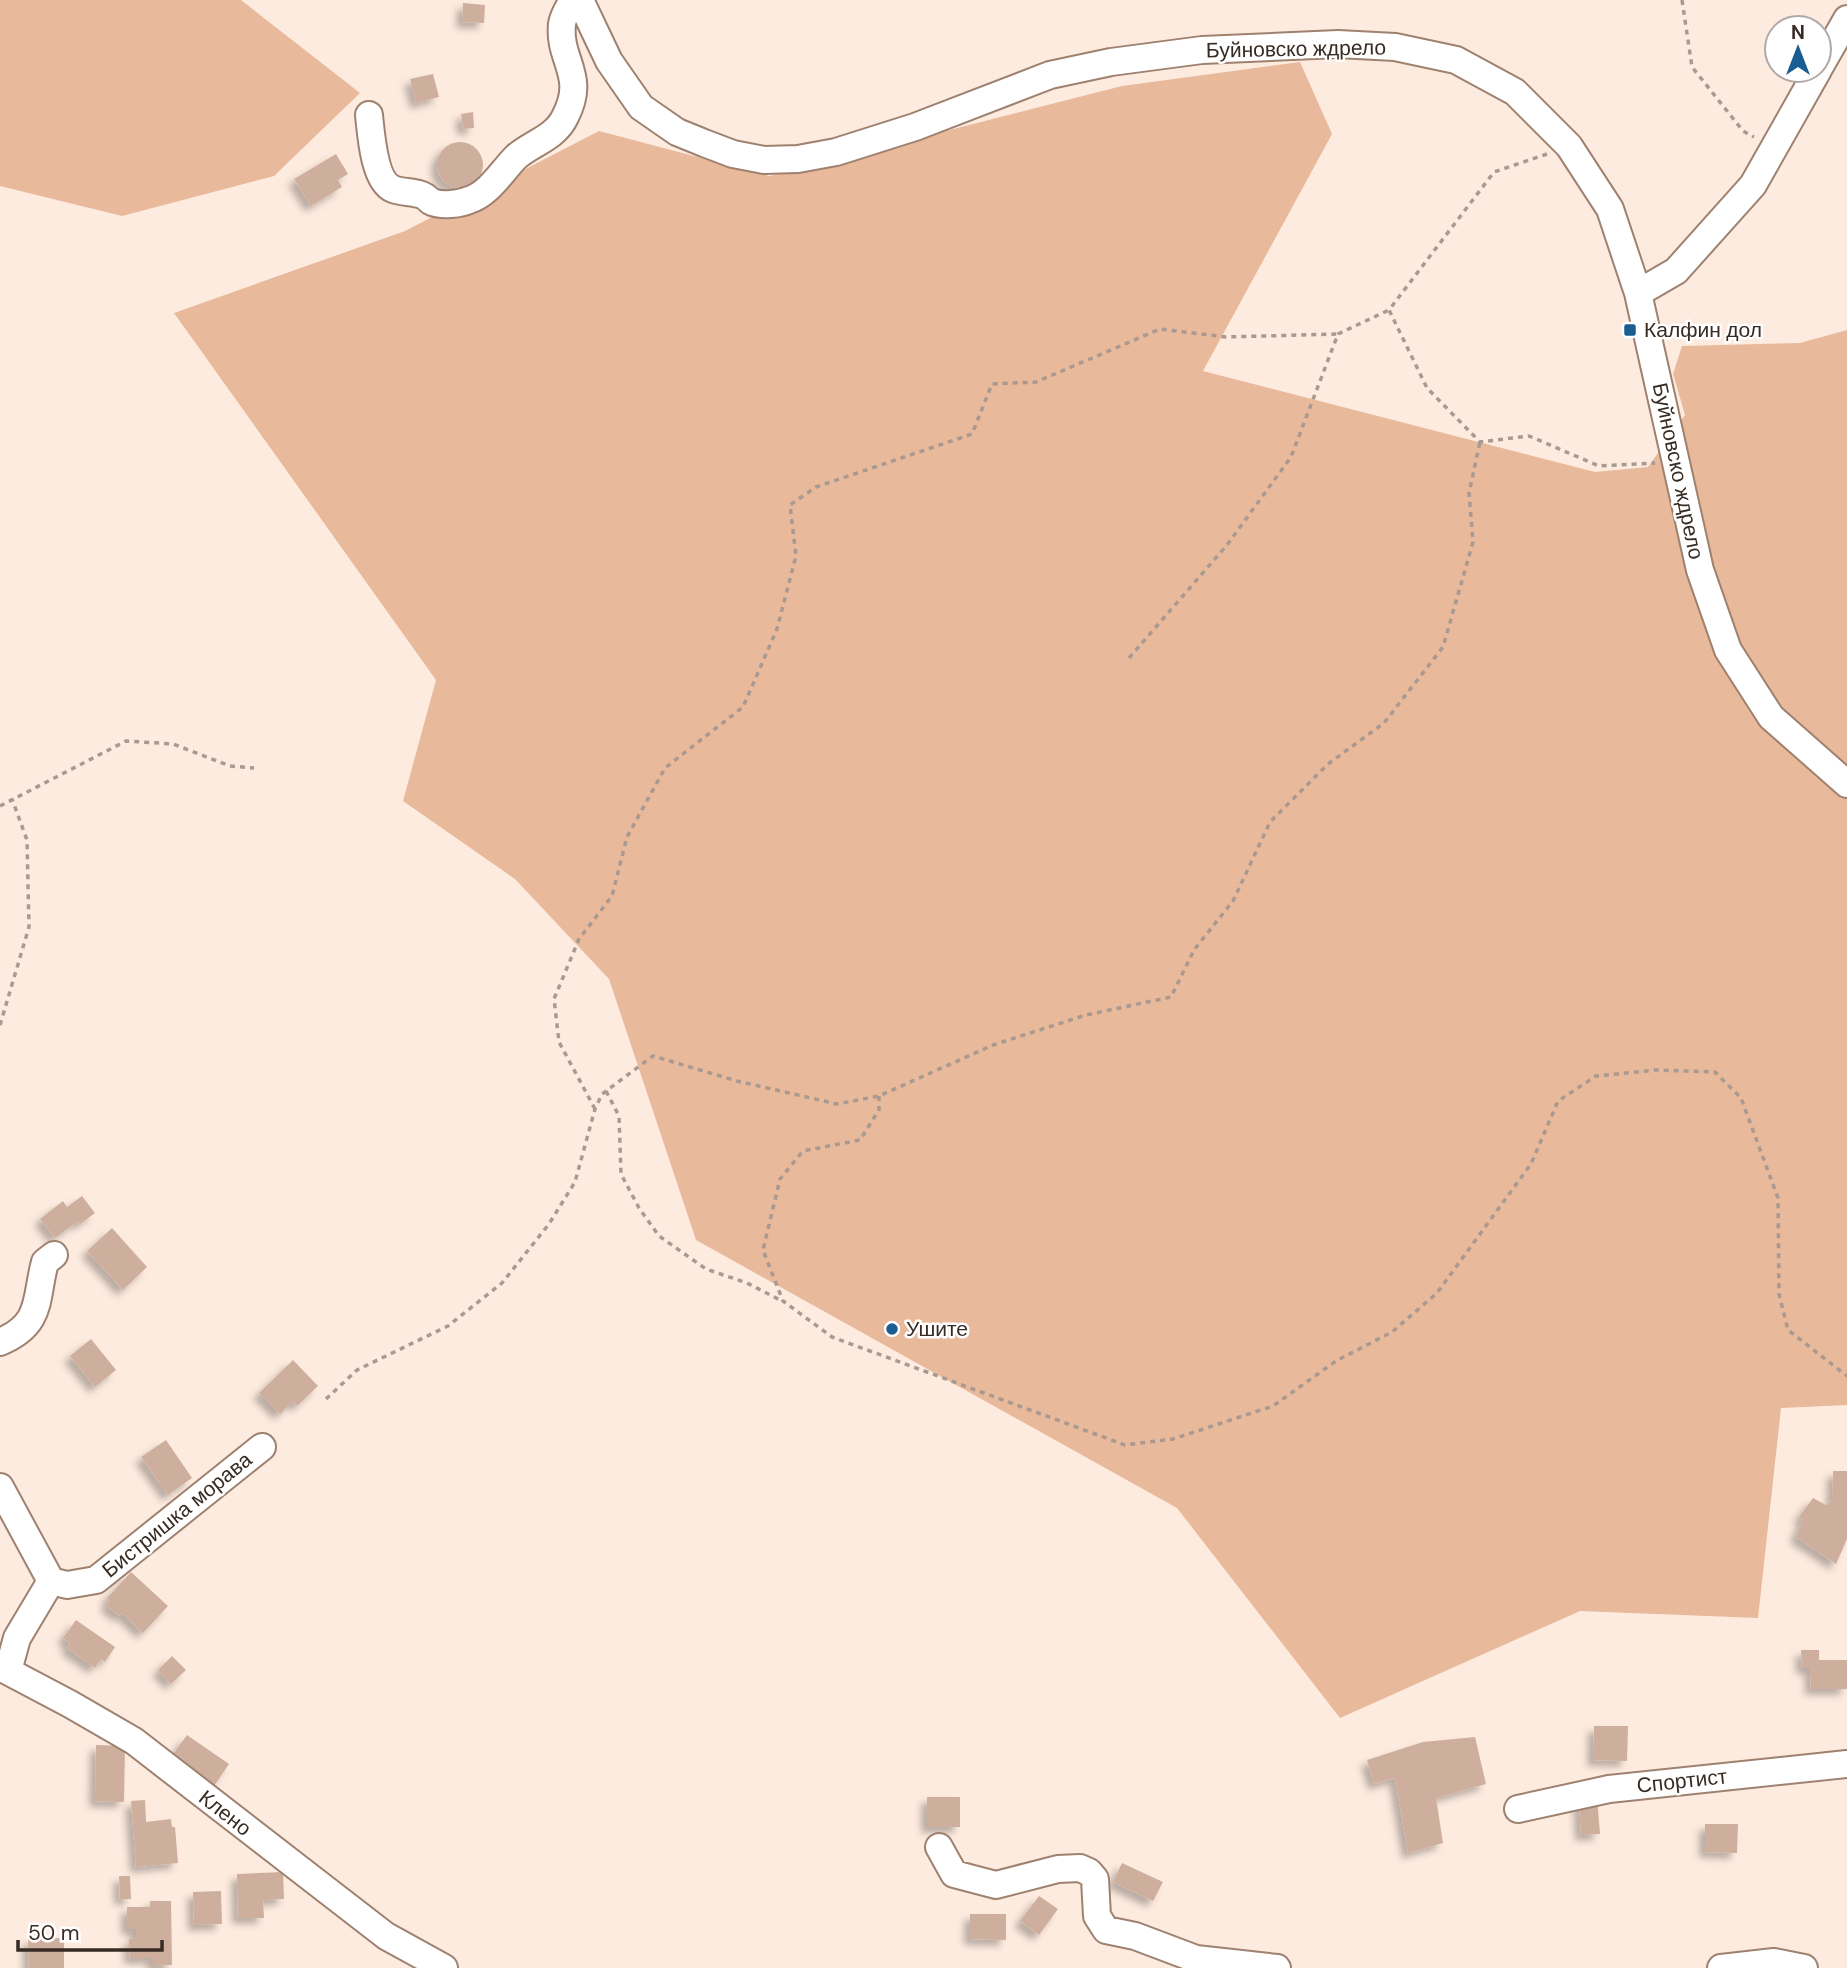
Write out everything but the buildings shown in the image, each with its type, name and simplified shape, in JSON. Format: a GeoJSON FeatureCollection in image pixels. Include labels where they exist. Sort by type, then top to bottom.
{"type":"FeatureCollection","features":[{"type":"Feature","properties":{"kind":"street"},"geometry":{"type":"LineString","coordinates":[[369,115],[372,148],[382,179],[389,187],[423,195],[432,202],[469,201],[481,194],[518,156],[552,134],[564,121],[571,106],[574,88],[562,22],[573,0]]}},
{"type":"Feature","properties":{"kind":"street","name":"Буйновско ждрело"},"geometry":{"type":"LineString","coordinates":[[580,0],[609,61],[641,107],[677,132],[704,144],[733,154],[764,160],[798,159],[836,152],[915,127],[1050,75],[1111,62],[1202,50],[1338,44],[1395,47],[1456,60],[1515,92],[1569,146],[1610,209],[1637,293],[1700,570],[1728,650],[1771,717],[1847,784]]}},
{"type":"Feature","properties":{"kind":"street"},"geometry":{"type":"LineString","coordinates":[[1833,44],[1847,19]]}},
{"type":"Feature","properties":{"kind":"street"},"geometry":{"type":"LineString","coordinates":[[1637,293],[1675,271],[1753,185],[1810,84]]}},
{"type":"Feature","properties":{"kind":"street"},"geometry":{"type":"LineString","coordinates":[[9,1338],[31,1318],[39,1301],[45,1262],[54,1255]]}},
{"type":"Feature","properties":{"kind":"street","name":"Бистришка морава"},"geometry":{"type":"LineString","coordinates":[[51,1581],[67,1585],[96,1580],[262,1447]]}},
{"type":"Feature","properties":{"kind":"street"},"geometry":{"type":"LineString","coordinates":[[0,1487],[51,1581],[17,1638],[4,1669]]}},
{"type":"Feature","properties":{"kind":"street","name":"Клено"},"geometry":{"type":"LineString","coordinates":[[4,1669],[70,1703],[134,1741],[386,1937],[444,1968]]}},
{"type":"Feature","properties":{"kind":"street","name":"Спортист"},"geometry":{"type":"LineString","coordinates":[[1518,1809],[1609,1789],[1847,1764]]}},
{"type":"Feature","properties":{"kind":"street"},"geometry":{"type":"LineString","coordinates":[[939,1847],[954,1874],[996,1885],[1058,1868],[1080,1868],[1095,1879],[1097,1916],[1106,1930],[1135,1936],[1196,1959],[1277,1968]]}},
{"type":"Feature","properties":{"kind":"street"},"geometry":{"type":"LineString","coordinates":[[1721,1968],[1774,1962],[1804,1968]]}},
{"type":"Feature","properties":{"kind":"path"},"geometry":{"type":"LineString","coordinates":[[1682,0],[1692,67],[1743,131],[1773,150]]}},
{"type":"Feature","properties":{"kind":"path"},"geometry":{"type":"LineString","coordinates":[[595,1109],[559,1042],[554,999],[579,939],[612,896],[627,837],[664,768],[743,707],[777,629],[796,556],[790,505],[816,486],[972,433],[992,384],[1037,382],[1160,329],[1226,337],[1338,334],[1390,310],[1494,172],[1569,146]]}},
{"type":"Feature","properties":{"kind":"path"},"geometry":{"type":"LineString","coordinates":[[1390,310],[1427,388],[1480,442]]}},
{"type":"Feature","properties":{"kind":"path"},"geometry":{"type":"LineString","coordinates":[[1129,658],[1227,545],[1291,457],[1338,334]]}},
{"type":"Feature","properties":{"kind":"path"},"geometry":{"type":"LineString","coordinates":[[1480,442],[1529,436],[1599,466],[1675,462]]}},
{"type":"Feature","properties":{"kind":"path"},"geometry":{"type":"LineString","coordinates":[[326,1399],[357,1370],[448,1326],[502,1283],[549,1224],[575,1182],[595,1109],[602,1094],[653,1056],[737,1082],[837,1104],[879,1096],[993,1045],[1086,1015],[1171,997],[1194,950],[1233,901],[1270,822],[1328,764],[1384,723],[1443,647],[1474,542],[1469,493],[1480,442]]}},
{"type":"Feature","properties":{"kind":"path"},"geometry":{"type":"LineString","coordinates":[[0,806],[126,741],[173,744],[230,766],[254,768]]}},
{"type":"Feature","properties":{"kind":"path"},"geometry":{"type":"LineString","coordinates":[[0,1025],[29,927],[27,840],[12,799]]}},
{"type":"Feature","properties":{"kind":"path"},"geometry":{"type":"LineString","coordinates":[[606,1091],[619,1116],[621,1174],[639,1208],[659,1236],[706,1269],[747,1283],[783,1301],[832,1337],[1125,1445],[1173,1439],[1273,1406],[1336,1361],[1392,1332],[1437,1293],[1531,1164],[1558,1101],[1596,1076],[1655,1070],[1715,1072],[1741,1098],[1778,1198],[1779,1294],[1788,1330],[1847,1376]]}},
{"type":"Feature","properties":{"kind":"path"},"geometry":{"type":"LineString","coordinates":[[783,1301],[763,1250],[780,1179],[803,1151],[860,1140],[879,1110],[879,1096]]}},
{"type":"Feature","properties":{"kind":"shaded area"},"geometry":{"type":"Polygon","coordinates":[[[0,0],[241,0],[360,93],[274,176],[122,216],[0,186],[0,0]]]}},
{"type":"Feature","properties":{"kind":"shaded area"},"geometry":{"type":"Polygon","coordinates":[[[1300,62],[1332,134],[1203,371],[1595,472],[1648,467],[1685,415],[1673,374],[1682,346],[1800,343],[1847,330],[1847,1405],[1781,1408],[1758,1618],[1580,1611],[1340,1718],[1177,1508],[696,1240],[609,979],[515,879],[403,801],[436,680],[174,313],[405,231],[599,131],[770,176],[1122,86],[1300,62]]]}},
{"type":"Feature","properties":{"kind":"place","name":"Калфин дол"},"geometry":{"type":"Point","coordinates":[1630,330]}},
{"type":"Feature","properties":{"kind":"place","name":"Ушите"},"geometry":{"type":"Point","coordinates":[892,1329]}}]}
